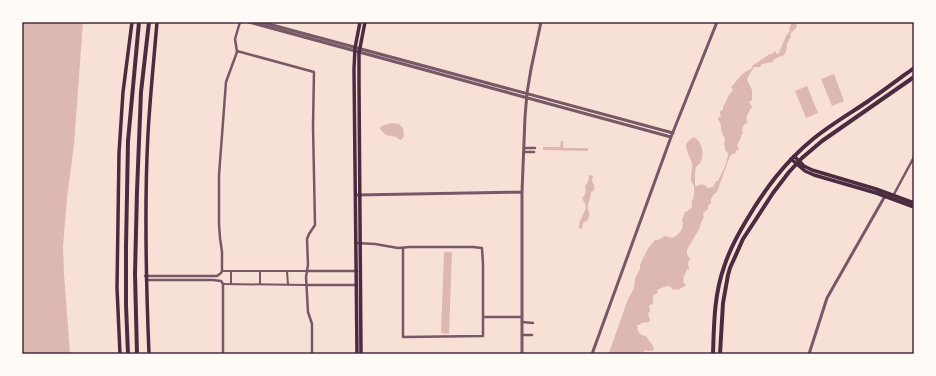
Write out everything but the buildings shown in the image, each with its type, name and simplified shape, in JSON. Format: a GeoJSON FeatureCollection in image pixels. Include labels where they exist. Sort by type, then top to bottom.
{"type":"FeatureCollection","features":[{"type":"Feature","properties":{"kind":"main road"},"geometry":{"type":"LineString","coordinates":[[120,354],[117,288],[119,153],[123,92],[132,22]]}},
{"type":"Feature","properties":{"kind":"main road"},"geometry":{"type":"LineString","coordinates":[[128,354],[126,247],[128,142],[139,22]]}},
{"type":"Feature","properties":{"kind":"main road"},"geometry":{"type":"LineString","coordinates":[[137,354],[135,274],[137,191],[141,92],[149,22]]}},
{"type":"Feature","properties":{"kind":"main road"},"geometry":{"type":"LineString","coordinates":[[149,354],[145,207],[148,134],[157,22]]}},
{"type":"Feature","properties":{"kind":"main road"},"geometry":{"type":"LineString","coordinates":[[360,22],[357,50],[359,156],[358,271],[361,354]]}},
{"type":"Feature","properties":{"kind":"main road"},"geometry":{"type":"LineString","coordinates":[[357,50],[365,22]]}},
{"type":"Feature","properties":{"kind":"main road"},"geometry":{"type":"LineString","coordinates":[[713,354],[715,305],[721,277],[729,254],[741,229],[763,194],[792,158],[827,128],[914,68]]}},
{"type":"Feature","properties":{"kind":"main road"},"geometry":{"type":"LineString","coordinates":[[720,354],[722,303],[728,275],[743,239],[778,185],[798,163],[829,136],[914,76]]}},
{"type":"Feature","properties":{"kind":"main road"},"geometry":{"type":"LineString","coordinates":[[792,158],[805,171],[814,175],[885,196],[914,208]]}},
{"type":"Feature","properties":{"kind":"main road"},"geometry":{"type":"LineString","coordinates":[[798,163],[812,170],[876,189],[914,203]]}},
{"type":"Feature","properties":{"kind":"main road"},"geometry":{"type":"LineString","coordinates":[[357,354],[359,285]]}},
{"type":"Feature","properties":{"kind":"street"},"geometry":{"type":"LineString","coordinates":[[222,272],[222,252],[219,224],[219,175],[226,82],[237,51],[235,39],[240,22]]}},
{"type":"Feature","properties":{"kind":"street"},"geometry":{"type":"LineString","coordinates":[[249,22],[527,93],[673,133]]}},
{"type":"Feature","properties":{"kind":"street"},"geometry":{"type":"LineString","coordinates":[[261,22],[526,98],[671,137]]}},
{"type":"Feature","properties":{"kind":"street"},"geometry":{"type":"LineString","coordinates":[[522,354],[522,192],[526,98],[541,22]]}},
{"type":"Feature","properties":{"kind":"street"},"geometry":{"type":"LineString","coordinates":[[592,354],[671,137],[717,22]]}},
{"type":"Feature","properties":{"kind":"street"},"geometry":{"type":"LineString","coordinates":[[237,51],[314,72],[313,139],[315,225],[307,239],[308,271],[306,277],[308,312],[312,324],[312,354]]}},
{"type":"Feature","properties":{"kind":"street"},"geometry":{"type":"LineString","coordinates":[[524,148],[535,148]]}},
{"type":"Feature","properties":{"kind":"street"},"geometry":{"type":"LineString","coordinates":[[524,152],[534,152]]}},
{"type":"Feature","properties":{"kind":"street"},"geometry":{"type":"LineString","coordinates":[[893,196],[914,157]]}},
{"type":"Feature","properties":{"kind":"street"},"geometry":{"type":"LineString","coordinates":[[358,194],[522,192]]}},
{"type":"Feature","properties":{"kind":"street"},"geometry":{"type":"LineString","coordinates":[[809,354],[827,298],[885,196]]}},
{"type":"Feature","properties":{"kind":"street"},"geometry":{"type":"LineString","coordinates":[[358,243],[403,248],[482,248],[483,336],[403,337],[403,248]]}},
{"type":"Feature","properties":{"kind":"street"},"geometry":{"type":"LineString","coordinates":[[146,278],[215,276],[222,272],[231,271],[358,271]]}},
{"type":"Feature","properties":{"kind":"street"},"geometry":{"type":"LineString","coordinates":[[231,271],[231,284]]}},
{"type":"Feature","properties":{"kind":"street"},"geometry":{"type":"LineString","coordinates":[[260,271],[260,284]]}},
{"type":"Feature","properties":{"kind":"street"},"geometry":{"type":"LineString","coordinates":[[287,271],[288,285]]}},
{"type":"Feature","properties":{"kind":"street"},"geometry":{"type":"LineString","coordinates":[[146,278],[217,280],[221,281],[222,284],[359,285]]}},
{"type":"Feature","properties":{"kind":"street"},"geometry":{"type":"LineString","coordinates":[[222,284],[223,354]]}},
{"type":"Feature","properties":{"kind":"street"},"geometry":{"type":"LineString","coordinates":[[483,316],[522,317]]}},
{"type":"Feature","properties":{"kind":"street"},"geometry":{"type":"LineString","coordinates":[[522,322],[532,323]]}},
{"type":"Feature","properties":{"kind":"street"},"geometry":{"type":"LineString","coordinates":[[522,335],[532,335]]}},
{"type":"Feature","properties":{"kind":"shaded area"},"geometry":{"type":"Polygon","coordinates":[[[22,22],[83,22],[74,144],[67,198],[63,247],[70,354],[22,354],[22,22]]]}},
{"type":"Feature","properties":{"kind":"shaded area"},"geometry":{"type":"Polygon","coordinates":[[[792,22],[796,22],[797,27],[790,34],[791,36],[784,55],[774,59],[773,62],[762,64],[760,67],[754,67],[747,79],[752,90],[752,100],[749,102],[752,107],[746,120],[748,122],[743,126],[743,132],[737,146],[739,150],[736,150],[735,154],[730,156],[717,192],[711,199],[708,209],[703,213],[704,218],[687,250],[687,254],[690,259],[688,263],[689,270],[687,269],[683,279],[683,283],[686,284],[685,286],[678,290],[673,290],[670,286],[657,290],[658,293],[653,295],[653,305],[651,304],[649,306],[650,312],[648,313],[650,321],[637,325],[638,331],[641,335],[646,336],[654,350],[645,350],[642,354],[606,354],[609,353],[628,299],[634,288],[635,278],[649,247],[655,240],[665,236],[672,238],[677,235],[683,226],[682,220],[685,212],[692,207],[694,186],[691,181],[692,164],[686,146],[687,143],[694,137],[700,143],[702,148],[701,161],[696,167],[695,185],[703,185],[708,188],[713,187],[716,181],[718,181],[728,157],[724,144],[725,138],[718,119],[721,116],[720,111],[723,110],[723,106],[733,90],[731,87],[742,74],[751,69],[753,65],[775,51],[777,54],[779,53],[786,36],[790,31],[789,29],[792,22]]]}},
{"type":"Feature","properties":{"kind":"shaded area"},"geometry":{"type":"Polygon","coordinates":[[[834,74],[844,101],[832,106],[821,79],[834,74]]]}},
{"type":"Feature","properties":{"kind":"shaded area"},"geometry":{"type":"Polygon","coordinates":[[[807,86],[818,113],[806,118],[795,91],[807,86]]]}},
{"type":"Feature","properties":{"kind":"shaded area"},"geometry":{"type":"Polygon","coordinates":[[[392,123],[399,124],[403,128],[404,136],[401,140],[397,137],[386,135],[380,129],[381,126],[392,123]]]}},
{"type":"Feature","properties":{"kind":"shaded area"},"geometry":{"type":"Polygon","coordinates":[[[561,141],[563,141],[564,148],[588,148],[588,151],[543,150],[543,147],[560,147],[561,141]]]}},
{"type":"Feature","properties":{"kind":"shaded area"},"geometry":{"type":"Polygon","coordinates":[[[589,175],[593,176],[592,181],[594,190],[591,192],[588,205],[588,218],[587,221],[583,223],[582,229],[579,228],[579,224],[586,207],[582,198],[586,191],[585,186],[588,182],[589,175]]]}},
{"type":"Feature","properties":{"kind":"shaded area"},"geometry":{"type":"Polygon","coordinates":[[[444,252],[452,252],[449,334],[441,333],[444,252]]]}}]}
